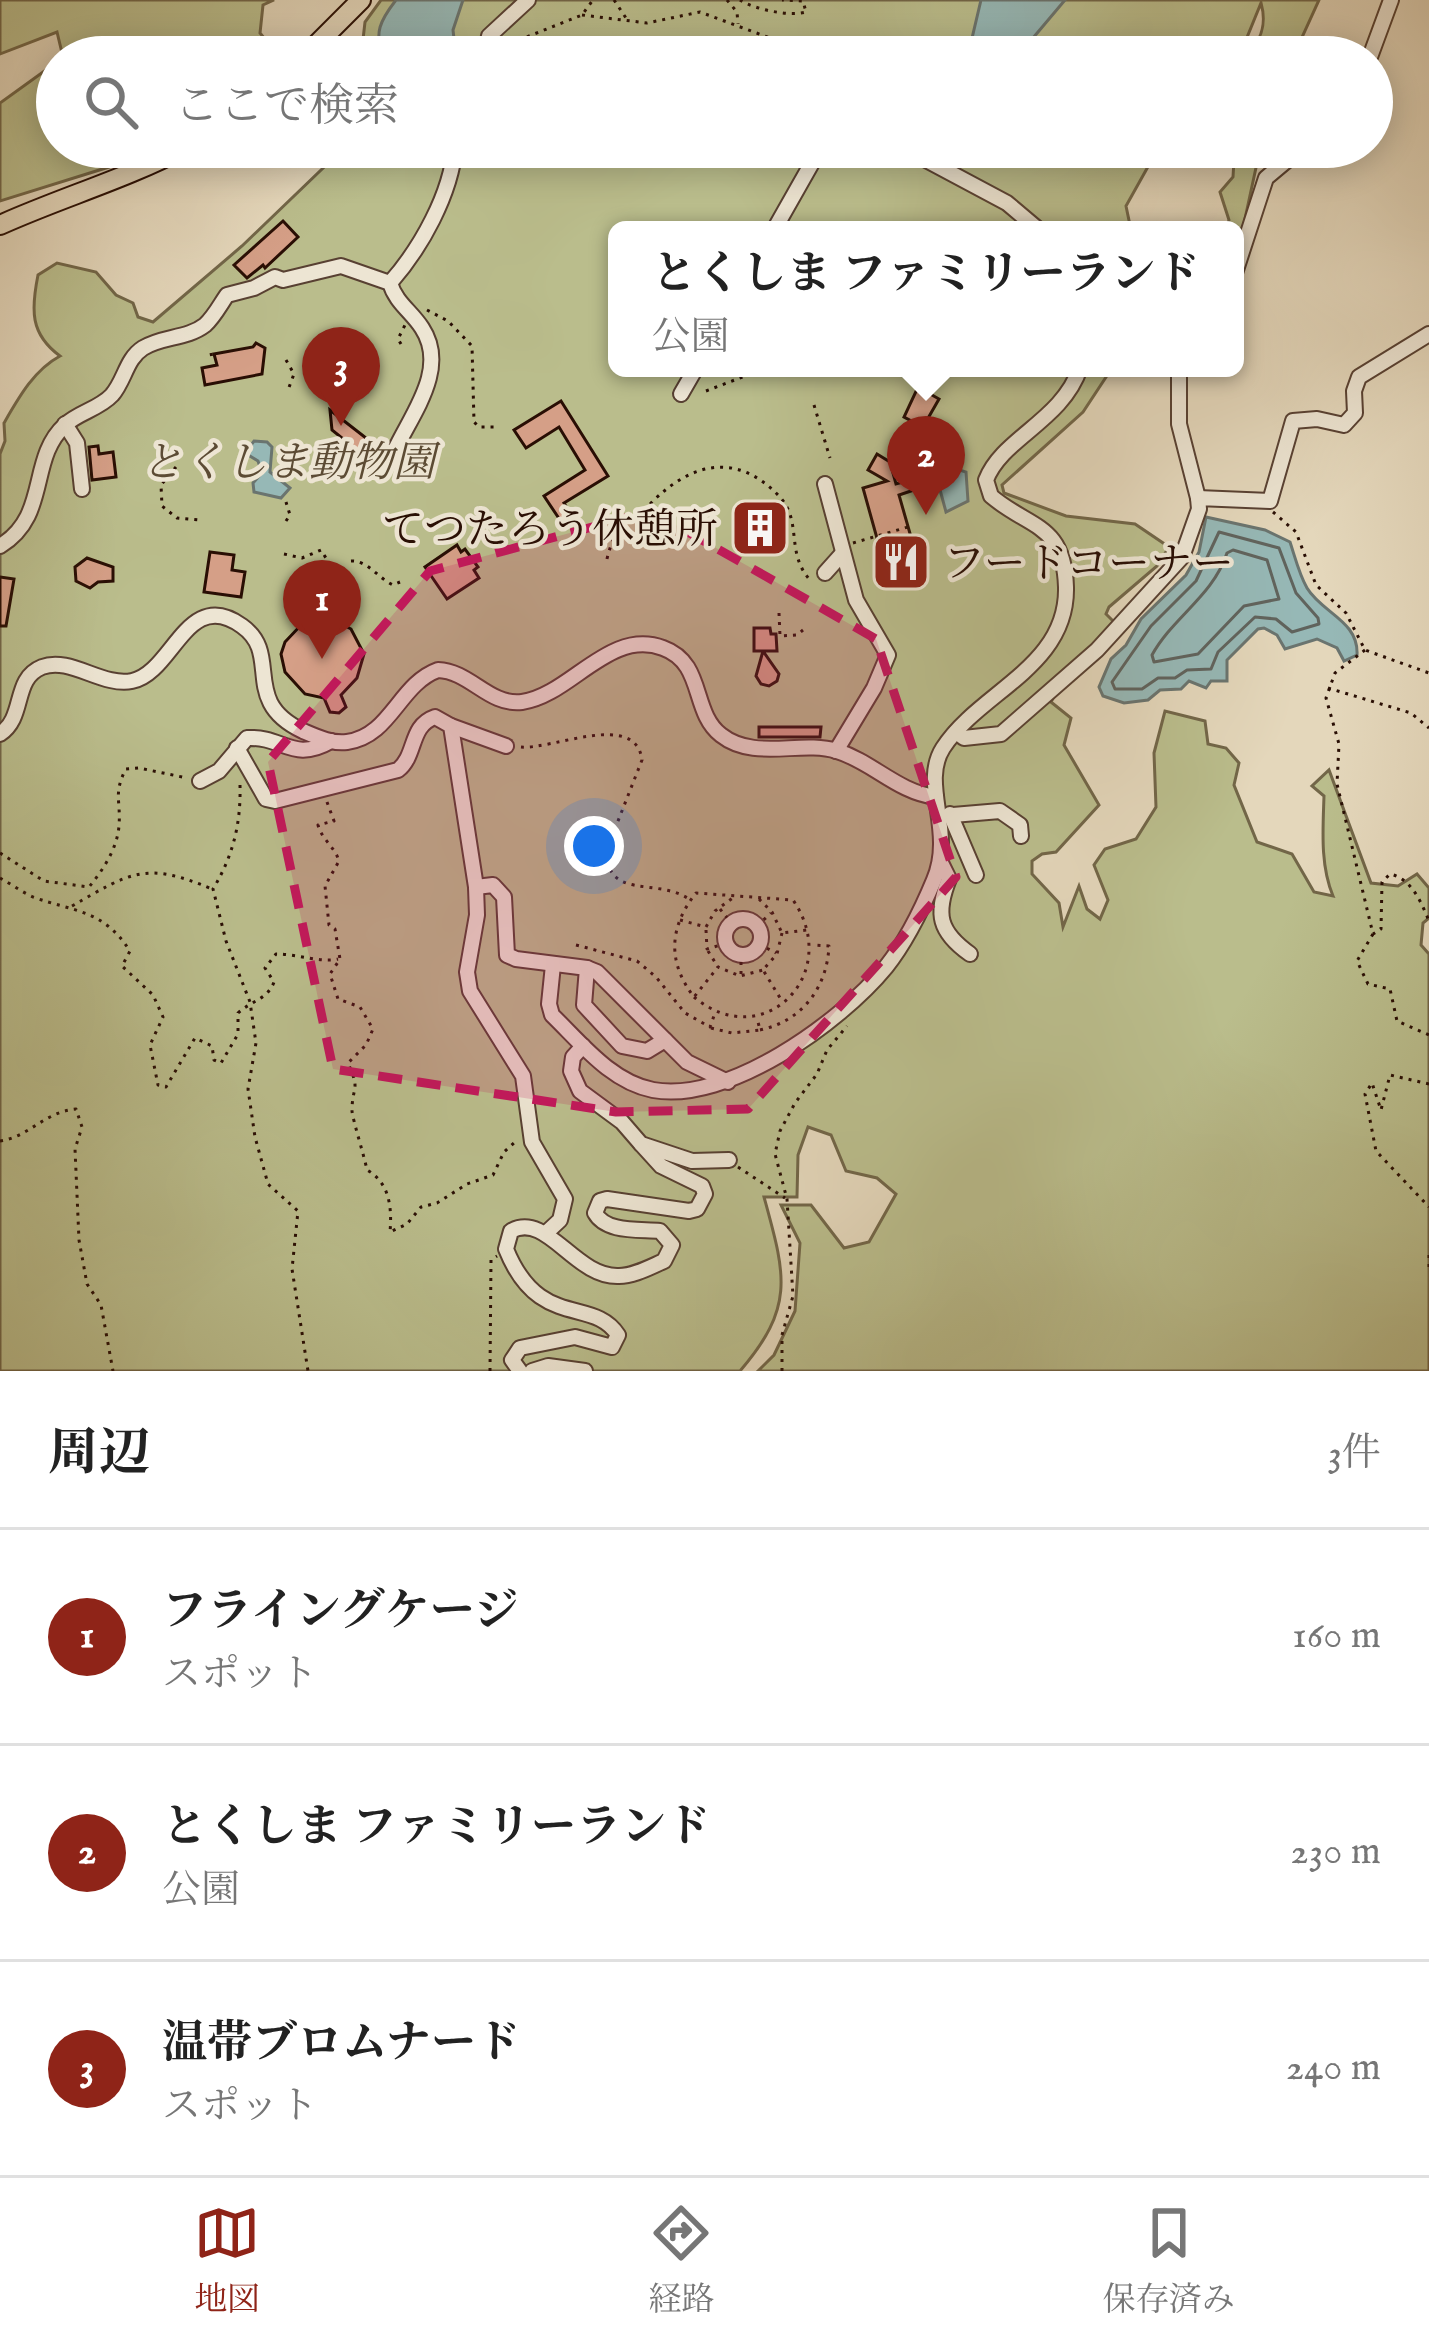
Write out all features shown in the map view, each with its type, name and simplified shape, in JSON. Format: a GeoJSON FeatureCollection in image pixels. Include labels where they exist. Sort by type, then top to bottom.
{"type":"FeatureCollection","features":[{"type":"Feature","properties":{"kind":"main road"},"geometry":{"type":"LineString","coordinates":[[327,36],[362,0]]}},
{"type":"Feature","properties":{"kind":"main road"},"geometry":{"type":"LineString","coordinates":[[0,225],[147,168]]}},
{"type":"Feature","properties":{"kind":"street"},"geometry":{"type":"LineString","coordinates":[[488,36],[528,0]]}},
{"type":"Feature","properties":{"kind":"street"},"geometry":{"type":"LineString","coordinates":[[1378,36],[1391,0]]}},
{"type":"Feature","properties":{"kind":"street"},"geometry":{"type":"LineString","coordinates":[[390,283],[448,186],[451,168]]}},
{"type":"Feature","properties":{"kind":"street"},"geometry":{"type":"LineString","coordinates":[[779,221],[809,168]]}},
{"type":"Feature","properties":{"kind":"street"},"geometry":{"type":"LineString","coordinates":[[941,168],[1007,203],[1029,221]]}},
{"type":"Feature","properties":{"kind":"street"},"geometry":{"type":"LineString","coordinates":[[1244,245],[1266,178],[1278,168]]}},
{"type":"Feature","properties":{"kind":"street"},"geometry":{"type":"LineString","coordinates":[[0,546],[16,537],[32,512],[47,454],[65,424],[112,394],[141,350],[197,331],[211,320],[227,295],[254,289],[275,277],[283,280],[341,266],[390,283]]}},
{"type":"Feature","properties":{"kind":"street"},"geometry":{"type":"LineString","coordinates":[[389,453],[419,411],[430,364],[430,344],[394,298],[390,283]]}},
{"type":"Feature","properties":{"kind":"street"},"geometry":{"type":"LineString","coordinates":[[1198,498],[1270,501],[1293,421],[1317,419],[1344,425],[1355,413],[1359,377],[1429,334]]}},
{"type":"Feature","properties":{"kind":"street"},"geometry":{"type":"LineString","coordinates":[[681,394],[691,377]]}},
{"type":"Feature","properties":{"kind":"street"},"geometry":{"type":"LineString","coordinates":[[554,964],[552,1015],[583,1046],[624,1078],[650,1090],[688,1092],[728,1082],[799,1041],[882,972],[896,954],[940,861],[943,807],[935,766],[956,731],[985,702],[1028,673],[1062,615],[1066,584],[1052,535],[991,496],[986,480],[995,464],[1056,409],[1075,377]]}},
{"type":"Feature","properties":{"kind":"street"},"geometry":{"type":"LineString","coordinates":[[956,731],[964,738],[1001,734],[1097,650],[1182,556],[1199,508],[1179,424],[1179,377]]}},
{"type":"Feature","properties":{"kind":"street"},"geometry":{"type":"LineString","coordinates":[[65,424],[77,442],[82,489]]}},
{"type":"Feature","properties":{"kind":"street"},"geometry":{"type":"LineString","coordinates":[[825,484],[856,600],[888,655],[836,751]]}},
{"type":"Feature","properties":{"kind":"street"},"geometry":{"type":"LineString","coordinates":[[817,576],[841,550]]}},
{"type":"Feature","properties":{"kind":"street"},"geometry":{"type":"LineString","coordinates":[[0,734],[16,718],[25,681],[43,667],[66,667],[130,682],[151,673],[190,624],[199,620],[226,618],[241,624],[258,644],[263,687],[275,713],[288,724],[345,742],[368,736],[413,684],[438,670],[462,675],[492,696],[520,702],[617,650],[644,644],[661,647],[688,664],[714,731],[728,741],[745,747],[836,751],[943,807],[1000,811],[1020,825],[1021,836]]}},
{"type":"Feature","properties":{"kind":"street"},"geometry":{"type":"LineString","coordinates":[[237,748],[266,799],[275,801],[404,766],[418,728],[435,717],[506,746]]}},
{"type":"Feature","properties":{"kind":"street"},"geometry":{"type":"LineString","coordinates":[[451,726],[476,887],[477,915],[467,972],[470,991],[523,1076],[532,1142],[566,1199],[560,1220],[546,1233]]}},
{"type":"Feature","properties":{"kind":"street"},"geometry":{"type":"LineString","coordinates":[[200,781],[211,778],[247,738],[297,752],[331,741]]}},
{"type":"Feature","properties":{"kind":"street"},"geometry":{"type":"LineString","coordinates":[[943,807],[976,875]]}},
{"type":"Feature","properties":{"kind":"street"},"geometry":{"type":"LineString","coordinates":[[940,861],[949,879],[940,901],[940,918],[951,941],[970,954]]}},
{"type":"Feature","properties":{"kind":"street"},"geometry":{"type":"LineString","coordinates":[[476,887],[493,885],[504,897],[503,949],[507,955],[597,972],[697,1070],[728,1082]]}},
{"type":"Feature","properties":{"kind":"street"},"geometry":{"type":"LineString","coordinates":[[748,920],[757,926],[761,934],[754,952],[741,955],[727,943],[732,923],[748,920]]}},
{"type":"Feature","properties":{"kind":"street"},"geometry":{"type":"LineString","coordinates":[[587,968],[584,1005],[622,1046],[647,1051],[664,1040]]}},
{"type":"Feature","properties":{"kind":"street"},"geometry":{"type":"LineString","coordinates":[[520,1371],[512,1360],[520,1348],[562,1337],[585,1339],[604,1348],[612,1346],[618,1335],[609,1324],[541,1300],[520,1278],[506,1249],[506,1238],[526,1226],[546,1233],[572,1258],[605,1275],[620,1276],[664,1262],[672,1245],[660,1231],[599,1221],[599,1201],[689,1211],[702,1203],[705,1194],[702,1186],[661,1166],[622,1123],[580,1091],[572,1071],[573,1057],[583,1046]]}},
{"type":"Feature","properties":{"kind":"street"},"geometry":{"type":"LineString","coordinates":[[641,1144],[692,1160],[729,1160]]}},
{"type":"Feature","properties":{"kind":"street"},"geometry":{"type":"LineString","coordinates":[[532,1371],[548,1366],[584,1371]]}},
{"type":"Feature","properties":{"kind":"path"},"geometry":{"type":"LineString","coordinates":[[582,15],[593,0]]}},
{"type":"Feature","properties":{"kind":"path"},"geometry":{"type":"LineString","coordinates":[[614,0],[630,23]]}},
{"type":"Feature","properties":{"kind":"path"},"geometry":{"type":"LineString","coordinates":[[727,0],[737,11],[737,27]]}},
{"type":"Feature","properties":{"kind":"path"},"geometry":{"type":"LineString","coordinates":[[740,0],[790,15],[806,13],[803,1],[782,0]]}},
{"type":"Feature","properties":{"kind":"path"},"geometry":{"type":"LineString","coordinates":[[529,36],[582,15],[630,23],[700,12],[763,36]]}},
{"type":"Feature","properties":{"kind":"path"},"geometry":{"type":"LineString","coordinates":[[401,344],[398,339],[411,314]]}},
{"type":"Feature","properties":{"kind":"path"},"geometry":{"type":"LineString","coordinates":[[448,321],[472,346],[474,422],[479,427],[498,427]]}},
{"type":"Feature","properties":{"kind":"path"},"geometry":{"type":"LineString","coordinates":[[286,360],[294,374],[288,390]]}},
{"type":"Feature","properties":{"kind":"path"},"geometry":{"type":"LineString","coordinates":[[706,392],[743,377]]}},
{"type":"Feature","properties":{"kind":"path"},"geometry":{"type":"LineString","coordinates":[[814,405],[830,458]]}},
{"type":"Feature","properties":{"kind":"path"},"geometry":{"type":"LineString","coordinates":[[176,467],[161,485],[162,506],[177,518],[199,520]]}},
{"type":"Feature","properties":{"kind":"path"},"geometry":{"type":"LineString","coordinates":[[607,559],[621,525],[673,481],[691,470],[728,468],[763,484],[788,507],[794,523],[794,553],[817,576]]}},
{"type":"Feature","properties":{"kind":"path"},"geometry":{"type":"LineString","coordinates":[[286,502],[290,515],[286,520]]}},
{"type":"Feature","properties":{"kind":"path"},"geometry":{"type":"LineString","coordinates":[[1262,503],[1296,532],[1316,585],[1346,613],[1365,650],[1429,673]]}},
{"type":"Feature","properties":{"kind":"path"},"geometry":{"type":"LineString","coordinates":[[841,550],[908,527]]}},
{"type":"Feature","properties":{"kind":"path"},"geometry":{"type":"LineString","coordinates":[[284,554],[302,558],[321,550],[329,563]]}},
{"type":"Feature","properties":{"kind":"path"},"geometry":{"type":"LineString","coordinates":[[351,561],[376,570],[392,585],[400,582]]}},
{"type":"Feature","properties":{"kind":"path"},"geometry":{"type":"LineString","coordinates":[[779,613],[780,636],[803,630]]}},
{"type":"Feature","properties":{"kind":"path"},"geometry":{"type":"LineString","coordinates":[[1365,650],[1335,673],[1328,688],[1329,713],[1339,744],[1337,784],[1373,934]]}},
{"type":"Feature","properties":{"kind":"path"},"geometry":{"type":"LineString","coordinates":[[1328,688],[1411,713],[1429,728]]}},
{"type":"Feature","properties":{"kind":"path"},"geometry":{"type":"LineString","coordinates":[[506,746],[541,747],[613,734],[634,741],[642,760],[607,864],[613,878],[624,883],[670,888],[691,900]]}},
{"type":"Feature","properties":{"kind":"path"},"geometry":{"type":"LineString","coordinates":[[225,764],[240,776],[241,807],[228,865],[213,890],[226,941],[250,1002],[256,1043],[248,1089],[255,1137],[268,1184],[298,1211],[292,1270],[308,1371]]}},
{"type":"Feature","properties":{"kind":"path"},"geometry":{"type":"LineString","coordinates":[[0,853],[44,881],[89,886],[103,870],[118,836],[116,787],[126,769],[200,781]]}},
{"type":"Feature","properties":{"kind":"path"},"geometry":{"type":"LineString","coordinates":[[323,789],[334,821],[318,825],[339,861],[325,886],[329,925],[335,929],[340,959],[330,974],[338,999],[360,1006],[373,1029],[348,1063],[358,1086],[352,1113],[367,1170],[378,1176],[392,1206],[390,1232],[407,1224],[422,1207],[493,1175],[505,1152],[530,1126]]}},
{"type":"Feature","properties":{"kind":"path"},"geometry":{"type":"LineString","coordinates":[[72,906],[114,882],[148,872],[172,872],[213,890]]}},
{"type":"Feature","properties":{"kind":"path"},"geometry":{"type":"LineString","coordinates":[[1429,921],[1409,884],[1390,874],[1382,882],[1381,929],[1357,961],[1368,985],[1390,989],[1397,1021],[1429,1035]]}},
{"type":"Feature","properties":{"kind":"path"},"geometry":{"type":"LineString","coordinates":[[0,878],[33,896],[72,906],[121,937],[130,951],[122,966],[152,995],[163,1017],[150,1046],[158,1085],[166,1087],[195,1038],[212,1046],[214,1060],[221,1063],[238,1034],[238,1013],[272,989],[274,982],[265,968],[276,954],[308,954],[323,962],[340,959]]}},
{"type":"Feature","properties":{"kind":"path"},"geometry":{"type":"LineString","coordinates":[[696,893],[793,900],[811,945],[806,974],[783,1002],[756,1016],[716,1012],[694,997],[675,958],[678,920],[691,900],[696,893]]}},
{"type":"Feature","properties":{"kind":"path"},"geometry":{"type":"LineString","coordinates":[[736,896],[719,908],[706,927],[707,949],[718,967],[740,976],[763,970],[777,954],[782,933],[772,912],[757,898]]}},
{"type":"Feature","properties":{"kind":"path"},"geometry":{"type":"LineString","coordinates":[[719,908],[732,923]]}},
{"type":"Feature","properties":{"kind":"path"},"geometry":{"type":"LineString","coordinates":[[757,926],[772,912]]}},
{"type":"Feature","properties":{"kind":"path"},"geometry":{"type":"LineString","coordinates":[[678,920],[706,927]]}},
{"type":"Feature","properties":{"kind":"path"},"geometry":{"type":"LineString","coordinates":[[782,933],[808,930]]}},
{"type":"Feature","properties":{"kind":"path"},"geometry":{"type":"LineString","coordinates":[[707,949],[727,943]]}},
{"type":"Feature","properties":{"kind":"path"},"geometry":{"type":"LineString","coordinates":[[759,944],[777,954]]}},
{"type":"Feature","properties":{"kind":"path"},"geometry":{"type":"LineString","coordinates":[[576,945],[637,961],[685,1013],[731,1033],[790,1020],[812,998],[827,967],[829,946],[811,945]]}},
{"type":"Feature","properties":{"kind":"path"},"geometry":{"type":"LineString","coordinates":[[740,976],[741,955]]}},
{"type":"Feature","properties":{"kind":"path"},"geometry":{"type":"LineString","coordinates":[[694,997],[718,967]]}},
{"type":"Feature","properties":{"kind":"path"},"geometry":{"type":"LineString","coordinates":[[763,970],[783,1002]]}},
{"type":"Feature","properties":{"kind":"path"},"geometry":{"type":"LineString","coordinates":[[710,1027],[716,1012]]}},
{"type":"Feature","properties":{"kind":"path"},"geometry":{"type":"LineString","coordinates":[[782,1371],[782,1335],[794,1296],[787,1199],[775,1154],[780,1131],[818,1074],[826,1050],[859,1012]]}},
{"type":"Feature","properties":{"kind":"path"},"geometry":{"type":"LineString","coordinates":[[756,1016],[760,1030]]}},
{"type":"Feature","properties":{"kind":"path"},"geometry":{"type":"LineString","coordinates":[[1429,1084],[1390,1075],[1382,1110],[1372,1083],[1365,1094],[1376,1151],[1429,1208]]}},
{"type":"Feature","properties":{"kind":"path"},"geometry":{"type":"LineString","coordinates":[[0,1142],[17,1139],[56,1111],[76,1109],[82,1127],[75,1149],[79,1240],[88,1284],[100,1304],[112,1371]]}},
{"type":"Feature","properties":{"kind":"path"},"geometry":{"type":"LineString","coordinates":[[729,1160],[787,1199]]}},
{"type":"Feature","properties":{"kind":"path"},"geometry":{"type":"LineString","coordinates":[[490,1371],[491,1260],[506,1249]]}},
{"type":"Feature","properties":{"kind":"path"},"geometry":{"type":"LineString","coordinates":[[1429,1255],[1429,1269]]}},
{"type":"Feature","properties":{"kind":"highlighted area"},"geometry":{"type":"Polygon","coordinates":[[[651,511],[876,639],[956,877],[748,1109],[616,1112],[333,1069],[268,762],[430,571],[651,511]]]}},
{"type":"Feature","properties":{"kind":"green space"},"geometry":{"type":"Polygon","coordinates":[[[0,0],[274,0],[263,5],[262,36],[58,36],[57,32],[36,36],[36,40],[0,54],[0,0]]]}},
{"type":"Feature","properties":{"kind":"green space"},"geometry":{"type":"Polygon","coordinates":[[[381,0],[1319,0],[1303,36],[1260,36],[1261,3],[1248,36],[363,36],[365,22],[381,0]]]}},
{"type":"Feature","properties":{"kind":"green space"},"geometry":{"type":"Polygon","coordinates":[[[36,77],[36,168],[106,168],[0,201],[0,103],[36,77]]]}},
{"type":"Feature","properties":{"kind":"green space","name":"とくしま動物園"},"geometry":{"type":"Polygon","coordinates":[[[323,168],[1147,168],[1126,206],[1129,221],[608,221],[608,377],[1106,377],[1083,412],[1002,485],[1004,493],[1066,516],[1135,524],[1169,547],[1157,566],[1109,607],[1106,614],[1122,630],[1059,687],[1051,702],[1071,718],[1064,745],[1099,805],[1056,852],[1032,861],[1032,874],[1059,903],[1063,927],[1079,886],[1087,909],[1100,919],[1108,900],[1094,865],[1105,849],[1136,839],[1156,807],[1154,753],[1165,711],[1205,721],[1208,744],[1226,748],[1239,763],[1234,785],[1257,842],[1292,854],[1314,892],[1333,896],[1324,859],[1324,796],[1312,786],[1329,770],[1371,883],[1398,886],[1417,874],[1429,888],[1429,918],[1423,923],[1421,945],[1429,954],[1429,1371],[758,1371],[774,1355],[795,1311],[800,1243],[781,1205],[811,1205],[844,1248],[869,1242],[896,1194],[877,1178],[846,1171],[831,1135],[808,1127],[798,1155],[797,1197],[764,1197],[781,1288],[770,1327],[740,1371],[0,1371],[0,454],[4,423],[35,376],[60,356],[43,339],[35,320],[38,275],[57,263],[96,272],[116,295],[133,303],[138,317],[153,322],[323,168]]]}},
{"type":"Feature","properties":{"kind":"green space"},"geometry":{"type":"Polygon","coordinates":[[[1234,168],[1256,168],[1244,223],[1229,221],[1220,192],[1233,177],[1234,168]]]}},
{"type":"Feature","properties":{"kind":"water"},"geometry":{"type":"Polygon","coordinates":[[[396,0],[463,0],[454,36],[379,36],[396,0]]]}},
{"type":"Feature","properties":{"kind":"water"},"geometry":{"type":"Polygon","coordinates":[[[981,0],[1065,0],[1035,36],[973,36],[981,0]]]}},
{"type":"Feature","properties":{"kind":"water"},"geometry":{"type":"Polygon","coordinates":[[[254,441],[272,447],[270,472],[290,488],[281,498],[254,492],[253,483],[262,473],[258,461],[245,453],[254,441]]]}},
{"type":"Feature","properties":{"kind":"water"},"geometry":{"type":"Polygon","coordinates":[[[941,464],[966,472],[968,501],[946,512],[939,486],[941,464]]]}},
{"type":"Feature","properties":{"kind":"water"},"geometry":{"type":"Polygon","coordinates":[[[1206,517],[1265,530],[1290,542],[1307,588],[1346,625],[1357,655],[1344,661],[1337,648],[1317,639],[1285,649],[1277,635],[1264,628],[1227,660],[1227,681],[1211,681],[1206,688],[1189,681],[1181,689],[1160,690],[1148,700],[1124,703],[1103,696],[1099,687],[1111,659],[1141,619],[1186,575],[1199,552],[1206,517]]]}},
{"type":"Feature","properties":{"kind":"building"},"geometry":{"type":"Polygon","coordinates":[[[283,221],[298,237],[247,278],[234,265],[283,221]]]}},
{"type":"Feature","properties":{"kind":"building"},"geometry":{"type":"Polygon","coordinates":[[[256,343],[265,348],[262,374],[205,385],[202,368],[217,365],[214,354],[256,343]]]}},
{"type":"Feature","properties":{"kind":"building"},"geometry":{"type":"Polygon","coordinates":[[[918,387],[939,399],[923,427],[904,417],[918,387]]]}},
{"type":"Feature","properties":{"kind":"building"},"geometry":{"type":"Polygon","coordinates":[[[561,401],[608,476],[564,503],[570,513],[560,520],[544,496],[585,470],[559,427],[526,448],[514,430],[561,401]]]}},
{"type":"Feature","properties":{"kind":"building"},"geometry":{"type":"Polygon","coordinates":[[[330,410],[366,438],[366,448],[358,451],[332,430],[330,410]]]}},
{"type":"Feature","properties":{"kind":"building"},"geometry":{"type":"Polygon","coordinates":[[[98,446],[99,454],[113,452],[116,477],[92,480],[89,447],[98,446]]]}},
{"type":"Feature","properties":{"kind":"building"},"geometry":{"type":"Polygon","coordinates":[[[877,454],[890,462],[896,484],[914,479],[917,489],[899,495],[913,544],[897,536],[891,546],[919,566],[922,576],[890,585],[863,488],[887,481],[868,470],[877,454]]]}},
{"type":"Feature","properties":{"kind":"building","name":"てつたろう休憩所"},"geometry":{"type":"Polygon","coordinates":[[[768,509],[779,539],[751,548],[741,518],[768,509]]]}},
{"type":"Feature","properties":{"kind":"building"},"geometry":{"type":"Polygon","coordinates":[[[457,545],[478,567],[474,570],[479,578],[447,599],[425,567],[457,545]]]}},
{"type":"Feature","properties":{"kind":"building"},"geometry":{"type":"Polygon","coordinates":[[[210,552],[234,555],[232,570],[245,572],[241,597],[204,592],[210,552]]]}},
{"type":"Feature","properties":{"kind":"building"},"geometry":{"type":"Polygon","coordinates":[[[87,558],[113,567],[113,581],[90,588],[76,581],[75,567],[87,558]]]}},
{"type":"Feature","properties":{"kind":"building"},"geometry":{"type":"Polygon","coordinates":[[[0,577],[14,579],[6,626],[0,626],[0,577]]]}},
{"type":"Feature","properties":{"kind":"building"},"geometry":{"type":"Polygon","coordinates":[[[311,605],[315,617],[329,617],[351,629],[364,654],[357,678],[341,695],[346,707],[339,713],[330,712],[324,698],[305,694],[285,672],[281,654],[285,642],[303,623],[298,609],[311,605]]]}},
{"type":"Feature","properties":{"kind":"building"},"geometry":{"type":"Polygon","coordinates":[[[754,628],[770,628],[776,634],[777,651],[754,651],[754,628]]]}},
{"type":"Feature","properties":{"kind":"building"},"geometry":{"type":"Polygon","coordinates":[[[763,651],[779,674],[769,686],[756,676],[763,651]]]}},
{"type":"Feature","properties":{"kind":"building"},"geometry":{"type":"Polygon","coordinates":[[[759,727],[821,727],[820,737],[759,737],[759,727]]]}},
{"type":"Feature","properties":{"kind":"place","name":"温帯ブロムナード"},"geometry":{"type":"Point","coordinates":[341,426]}},
{"type":"Feature","properties":{"kind":"place","name":"とくしま ファミリーランド"},"geometry":{"type":"Point","coordinates":[926,515]}},
{"type":"Feature","properties":{"kind":"place","name":"てつたろう休憩所"},"geometry":{"type":"Point","coordinates":[760,528]}},
{"type":"Feature","properties":{"kind":"place","name":"フードコーナー"},"geometry":{"type":"Point","coordinates":[901,562]}},
{"type":"Feature","properties":{"kind":"place","name":"フライングケージ"},"geometry":{"type":"Point","coordinates":[322,659]}}]}
